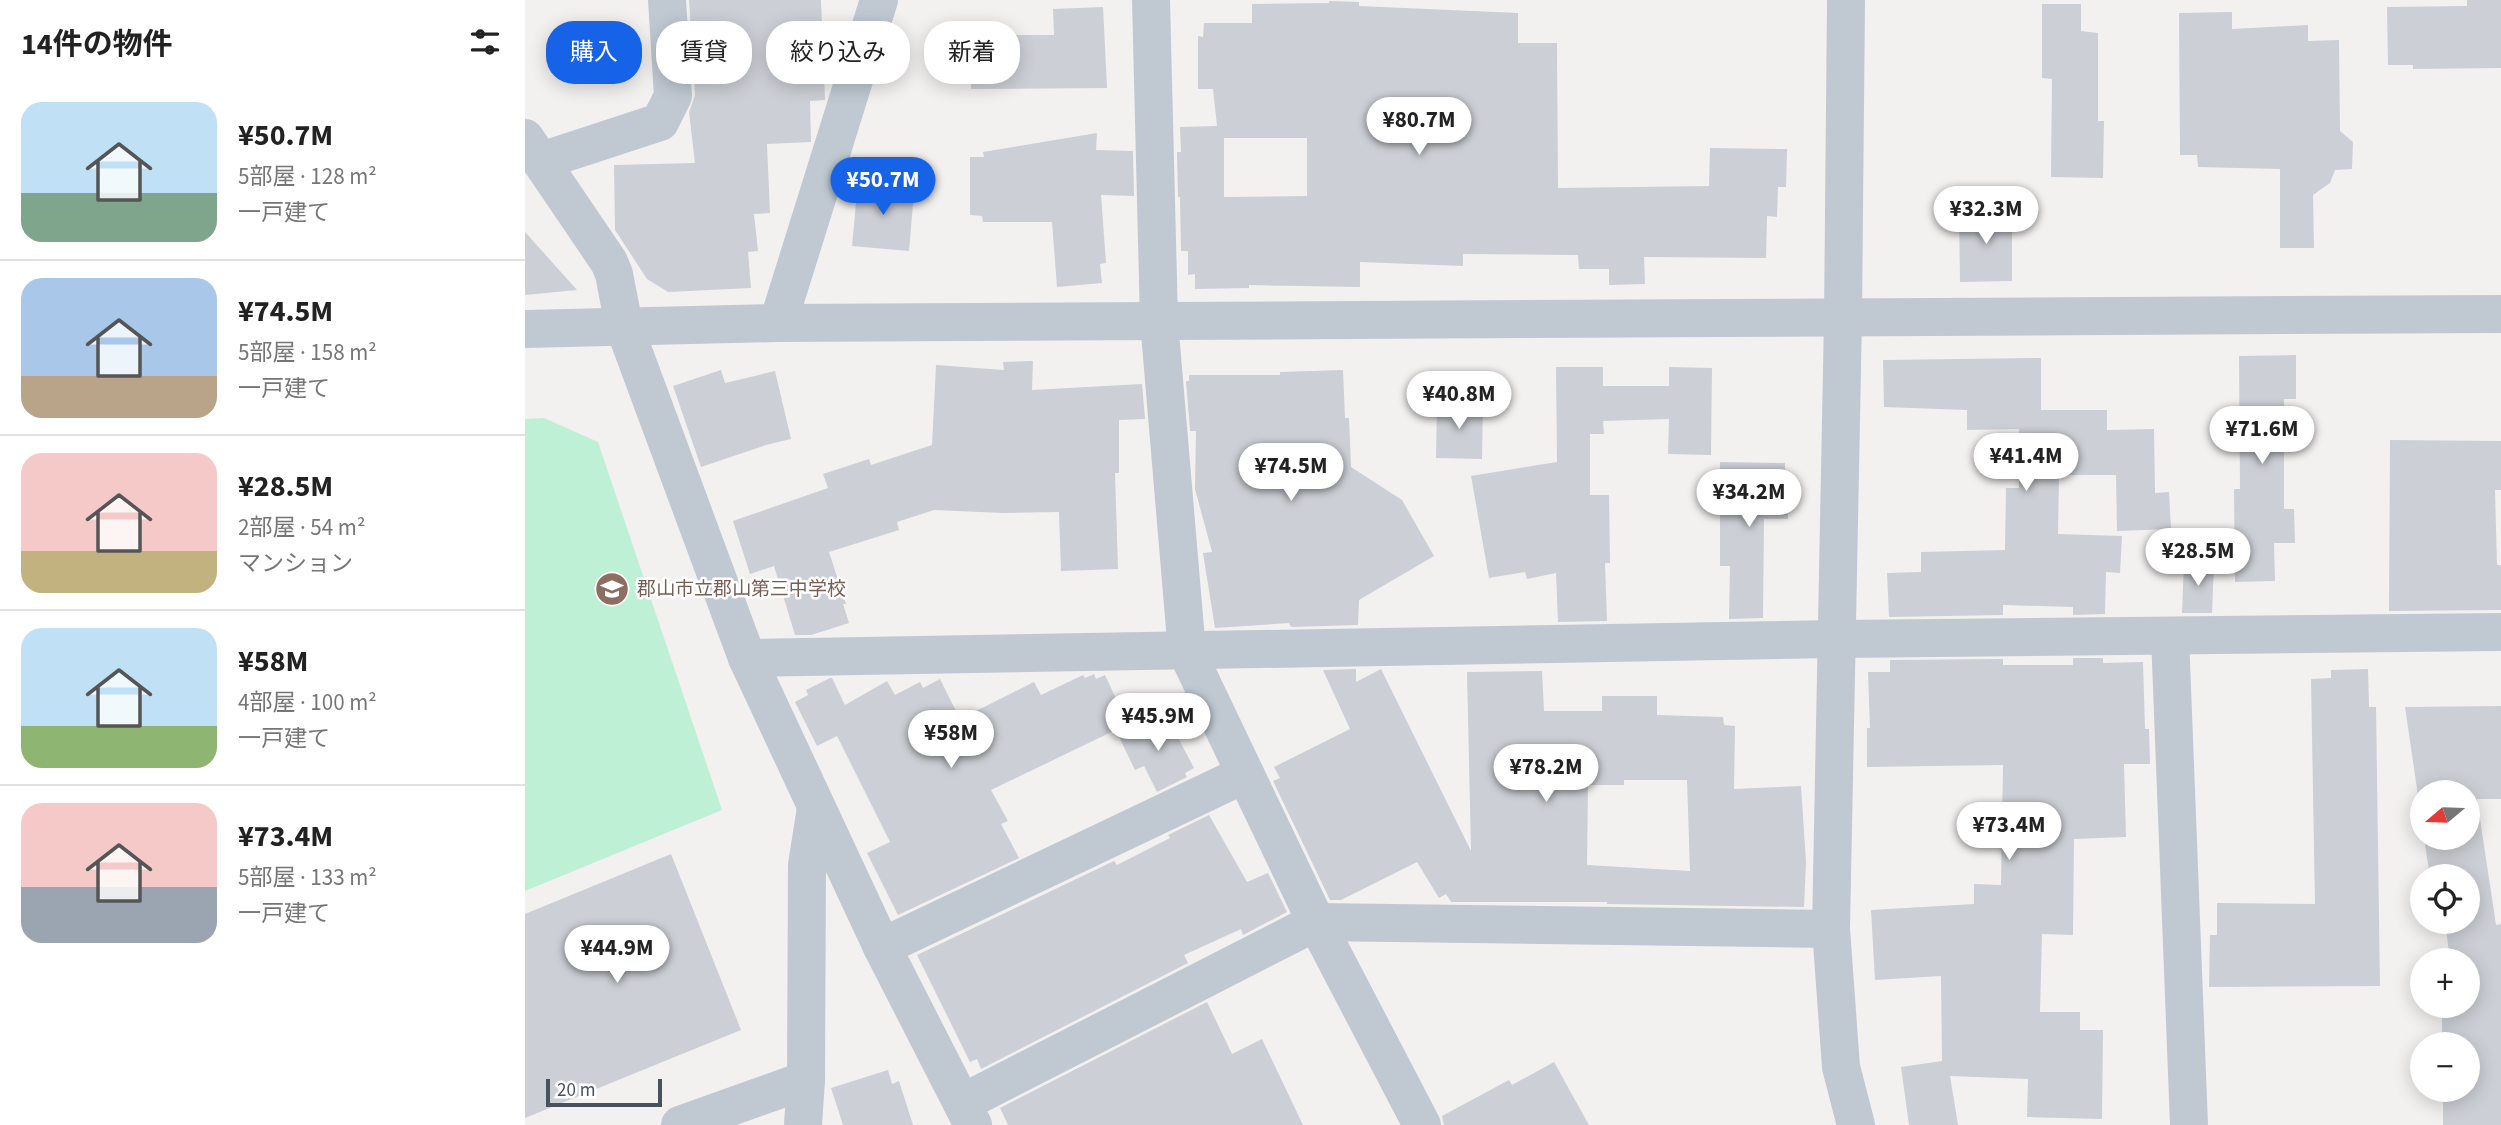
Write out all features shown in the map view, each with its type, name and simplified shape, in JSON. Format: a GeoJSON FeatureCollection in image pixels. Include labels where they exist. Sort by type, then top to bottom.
{"type":"FeatureCollection","features":[{"type":"Feature","properties":{"kind":"street"},"geometry":{"type":"LineString","coordinates":[[667,0],[673,96],[660,122],[533,149],[609,262],[614,274],[624,326],[747,658],[882,947],[967,1114],[1316,922],[1831,929]]}},
{"type":"Feature","properties":{"kind":"street"},"geometry":{"type":"LineString","coordinates":[[778,323],[879,0]]}},
{"type":"Feature","properties":{"kind":"street"},"geometry":{"type":"LineString","coordinates":[[1151,0],[1159,321],[1187,652],[1316,922],[1422,1125]]}},
{"type":"Feature","properties":{"kind":"street"},"geometry":{"type":"LineString","coordinates":[[1846,0],[1843,318],[1831,929],[1841,1067],[1856,1125]]}},
{"type":"Feature","properties":{"kind":"street"},"geometry":{"type":"LineString","coordinates":[[525,329],[778,323],[2501,314]]}},
{"type":"Feature","properties":{"kind":"street"},"geometry":{"type":"LineString","coordinates":[[747,658],[1837,639],[2501,632]]}},
{"type":"Feature","properties":{"kind":"street"},"geometry":{"type":"LineString","coordinates":[[2170,636],[2189,1125]]}},
{"type":"Feature","properties":{"kind":"street"},"geometry":{"type":"LineString","coordinates":[[882,947],[1245,774]]}},
{"type":"Feature","properties":{"kind":"street"},"geometry":{"type":"LineString","coordinates":[[803,1125],[806,1080],[807,865],[817,808]]}},
{"type":"Feature","properties":{"kind":"street"},"geometry":{"type":"LineString","coordinates":[[680,1125],[806,1080]]}},
{"type":"Feature","properties":{"kind":"green space"},"geometry":{"type":"Polygon","coordinates":[[[544,418],[598,442],[722,810],[525,891],[525,419],[544,418]]]}},
{"type":"Feature","properties":{"kind":"building"},"geometry":{"type":"Polygon","coordinates":[[[689,0],[821,0],[822,21],[766,21],[766,84],[824,84],[825,100],[810,101],[811,142],[767,144],[770,213],[754,214],[758,251],[748,252],[751,288],[668,292],[647,279],[615,230],[614,165],[695,163],[689,112],[695,95],[694,84],[752,84],[752,21],[690,21],[689,0]]]}},
{"type":"Feature","properties":{"kind":"building"},"geometry":{"type":"Polygon","coordinates":[[[2467,0],[2501,0],[2501,68],[2413,69],[2413,65],[2388,65],[2387,7],[2467,6],[2467,0]]]}},
{"type":"Feature","properties":{"kind":"building"},"geometry":{"type":"Polygon","coordinates":[[[1359,2],[1359,6],[1518,13],[1518,43],[1557,43],[1558,188],[1709,186],[1710,148],[1787,149],[1786,187],[1778,187],[1777,217],[1767,216],[1766,258],[1644,257],[1645,284],[1609,285],[1609,269],[1579,269],[1578,255],[1463,254],[1463,266],[1360,262],[1360,287],[1249,285],[1249,288],[1195,289],[1195,274],[1188,275],[1188,251],[1181,251],[1177,152],[1181,152],[1180,127],[1217,126],[1213,89],[1198,89],[1198,36],[1203,37],[1204,23],[1252,23],[1252,4],[1359,2]],[[1224,138],[1224,197],[1307,196],[1307,138],[1224,138]]]}},
{"type":"Feature","properties":{"kind":"building"},"geometry":{"type":"Polygon","coordinates":[[[2042,4],[2081,4],[2081,31],[2098,33],[2098,121],[2104,121],[2103,178],[2051,177],[2052,79],[2042,78],[2042,4]]]}},
{"type":"Feature","properties":{"kind":"building"},"geometry":{"type":"Polygon","coordinates":[[[1103,7],[1107,88],[971,89],[971,84],[1020,84],[1020,35],[1054,35],[1053,9],[1103,7]]]}},
{"type":"Feature","properties":{"kind":"building"},"geometry":{"type":"Polygon","coordinates":[[[2232,12],[2232,29],[2308,25],[2308,41],[2339,40],[2340,131],[2353,142],[2352,169],[2335,170],[2330,183],[2313,195],[2314,248],[2280,248],[2280,169],[2198,167],[2197,155],[2180,155],[2179,13],[2232,12]]]}},
{"type":"Feature","properties":{"kind":"building"},"geometry":{"type":"Polygon","coordinates":[[[1097,133],[1096,150],[1133,151],[1134,196],[1101,195],[1106,263],[1100,264],[1102,283],[1057,287],[1052,222],[983,222],[982,216],[970,215],[970,157],[984,157],[983,152],[1097,133]]]}},
{"type":"Feature","properties":{"kind":"building"},"geometry":{"type":"Polygon","coordinates":[[[858,181],[907,187],[906,192],[914,193],[909,251],[852,246],[858,181]]]}},
{"type":"Feature","properties":{"kind":"building"},"geometry":{"type":"Polygon","coordinates":[[[2012,211],[2012,281],[1960,282],[1959,212],[2012,211]]]}},
{"type":"Feature","properties":{"kind":"building"},"geometry":{"type":"Polygon","coordinates":[[[525,232],[577,290],[525,295],[525,232]]]}},
{"type":"Feature","properties":{"kind":"building"},"geometry":{"type":"Polygon","coordinates":[[[2296,355],[2296,399],[2284,399],[2284,509],[2294,509],[2295,543],[2274,543],[2275,581],[2235,582],[2234,489],[2240,489],[2239,356],[2296,355]]]}},
{"type":"Feature","properties":{"kind":"building"},"geometry":{"type":"Polygon","coordinates":[[[2041,358],[2041,410],[2107,410],[2107,430],[2154,429],[2155,493],[2169,492],[2171,529],[2117,531],[2116,475],[2059,475],[2058,534],[2122,536],[2120,573],[2106,572],[2105,614],[2073,615],[2073,607],[2003,605],[2003,615],[1889,617],[1887,573],[1921,572],[1921,552],[2005,550],[2006,488],[2019,488],[2019,429],[1967,430],[1967,410],[1884,407],[1883,360],[2041,358]]]}},
{"type":"Feature","properties":{"kind":"building"},"geometry":{"type":"Polygon","coordinates":[[[1033,361],[1032,390],[1142,384],[1145,419],[1119,420],[1119,473],[1115,473],[1118,569],[1061,571],[1059,512],[934,510],[897,522],[899,530],[829,552],[846,604],[843,604],[849,623],[811,635],[795,635],[774,566],[750,574],[733,521],[828,488],[823,474],[869,459],[871,465],[932,445],[936,365],[1004,370],[1003,362],[1033,361]]]}},
{"type":"Feature","properties":{"kind":"building"},"geometry":{"type":"Polygon","coordinates":[[[1556,367],[1603,367],[1603,386],[1669,386],[1669,367],[1712,368],[1711,455],[1668,454],[1669,419],[1603,421],[1604,434],[1590,434],[1590,495],[1609,495],[1610,563],[1605,563],[1607,621],[1558,622],[1556,573],[1527,579],[1525,572],[1489,578],[1471,476],[1557,462],[1556,367]]]}},
{"type":"Feature","properties":{"kind":"building"},"geometry":{"type":"Polygon","coordinates":[[[721,370],[725,383],[775,371],[791,439],[701,467],[673,386],[721,370]]]}},
{"type":"Feature","properties":{"kind":"building"},"geometry":{"type":"Polygon","coordinates":[[[1343,370],[1351,467],[1402,500],[1434,556],[1359,600],[1358,625],[1291,627],[1289,623],[1215,628],[1203,553],[1212,552],[1195,489],[1196,431],[1190,431],[1186,381],[1189,381],[1189,375],[1280,375],[1280,372],[1343,370]]]}},
{"type":"Feature","properties":{"kind":"building"},"geometry":{"type":"Polygon","coordinates":[[[1437,402],[1483,404],[1482,459],[1436,458],[1437,402]]]}},
{"type":"Feature","properties":{"kind":"building"},"geometry":{"type":"Polygon","coordinates":[[[2390,440],[2501,441],[2501,490],[2495,490],[2497,565],[2501,565],[2501,610],[2389,611],[2390,440]]]}},
{"type":"Feature","properties":{"kind":"building"},"geometry":{"type":"Polygon","coordinates":[[[1720,462],[1785,463],[1788,519],[1764,519],[1763,618],[1729,619],[1730,566],[1720,566],[1720,462]]]}},
{"type":"Feature","properties":{"kind":"building"},"geometry":{"type":"Polygon","coordinates":[[[2184,563],[2214,564],[2212,613],[2182,613],[2184,563]]]}},
{"type":"Feature","properties":{"kind":"building"},"geometry":{"type":"Polygon","coordinates":[[[2073,658],[2103,658],[2103,663],[2143,662],[2145,729],[2149,729],[2150,764],[2124,764],[2126,837],[2074,839],[2073,935],[2042,934],[2040,1012],[2080,1012],[2080,1030],[2103,1030],[2102,1119],[2027,1117],[2028,1079],[1950,1076],[1958,1125],[1909,1125],[1901,1067],[1942,1061],[1941,976],[1875,980],[1871,910],[1974,904],[1974,884],[2001,885],[2003,765],[1867,767],[1867,728],[1870,728],[1868,672],[1890,672],[1890,660],[2003,659],[2003,665],[2073,665],[2073,658]]]}},
{"type":"Feature","properties":{"kind":"building"},"geometry":{"type":"Polygon","coordinates":[[[1356,669],[1356,682],[1381,669],[1471,851],[1467,672],[1542,671],[1544,711],[1602,711],[1602,696],[1657,696],[1657,715],[1723,717],[1724,725],[1735,726],[1734,789],[1801,786],[1806,862],[1804,907],[1607,902],[1451,902],[1446,894],[1439,898],[1417,862],[1341,900],[1330,900],[1273,781],[1280,778],[1274,767],[1350,729],[1323,670],[1356,669]],[[1624,780],[1624,785],[1588,785],[1587,865],[1690,871],[1687,780],[1624,780]]]}},
{"type":"Feature","properties":{"kind":"building"},"geometry":{"type":"Polygon","coordinates":[[[2368,669],[2369,707],[2376,707],[2380,986],[2209,987],[2210,935],[2217,935],[2217,903],[2315,904],[2311,679],[2331,678],[2331,670],[2368,669]]]}},
{"type":"Feature","properties":{"kind":"building"},"geometry":{"type":"Polygon","coordinates":[[[1094,674],[1096,679],[1105,675],[1128,724],[991,790],[1008,821],[1001,824],[1019,858],[898,915],[867,853],[890,842],[837,736],[817,746],[795,702],[808,695],[806,690],[830,678],[845,705],[887,681],[895,695],[920,682],[923,688],[940,679],[960,719],[1034,682],[1041,695],[1083,675],[1085,678],[1094,674]]]}},
{"type":"Feature","properties":{"kind":"building"},"geometry":{"type":"Polygon","coordinates":[[[2501,706],[2501,799],[2480,799],[2480,780],[2416,780],[2405,707],[2501,706]]]}},
{"type":"Feature","properties":{"kind":"building"},"geometry":{"type":"Polygon","coordinates":[[[1166,715],[1194,768],[1185,773],[1187,777],[1157,792],[1144,766],[1135,770],[1119,737],[1166,715]]]}},
{"type":"Feature","properties":{"kind":"building"},"geometry":{"type":"Polygon","coordinates":[[[1209,815],[1247,882],[1268,873],[1287,912],[1243,935],[1241,929],[1184,955],[1188,963],[981,1069],[977,1059],[970,1062],[917,955],[1114,861],[1117,865],[1209,815]]]}},
{"type":"Feature","properties":{"kind":"building"},"geometry":{"type":"Polygon","coordinates":[[[2480,819],[2496,925],[2501,924],[2501,1125],[2443,1125],[2443,1102],[2480,1102],[2480,1032],[2442,1032],[2442,1018],[2480,1018],[2480,948],[2448,948],[2447,934],[2480,934],[2480,864],[2428,864],[2426,850],[2480,850],[2480,819]]]}},
{"type":"Feature","properties":{"kind":"building"},"geometry":{"type":"Polygon","coordinates":[[[671,854],[741,1030],[525,1118],[525,914],[671,854]]]}},
{"type":"Feature","properties":{"kind":"building"},"geometry":{"type":"Polygon","coordinates":[[[1207,1002],[1232,1054],[1262,1039],[1303,1125],[1008,1125],[1000,1108],[1207,1002]]]}},
{"type":"Feature","properties":{"kind":"building"},"geometry":{"type":"Polygon","coordinates":[[[1554,1062],[1589,1125],[1444,1125],[1442,1116],[1509,1080],[1512,1085],[1554,1062]]]}},
{"type":"Feature","properties":{"kind":"building"},"geometry":{"type":"Polygon","coordinates":[[[888,1070],[892,1084],[899,1081],[913,1125],[843,1125],[831,1088],[888,1070]]]}},
{"type":"Feature","properties":{"kind":"place","name":"郡山市立郡山第三中学校"},"geometry":{"type":"Point","coordinates":[612,589]}}]}
